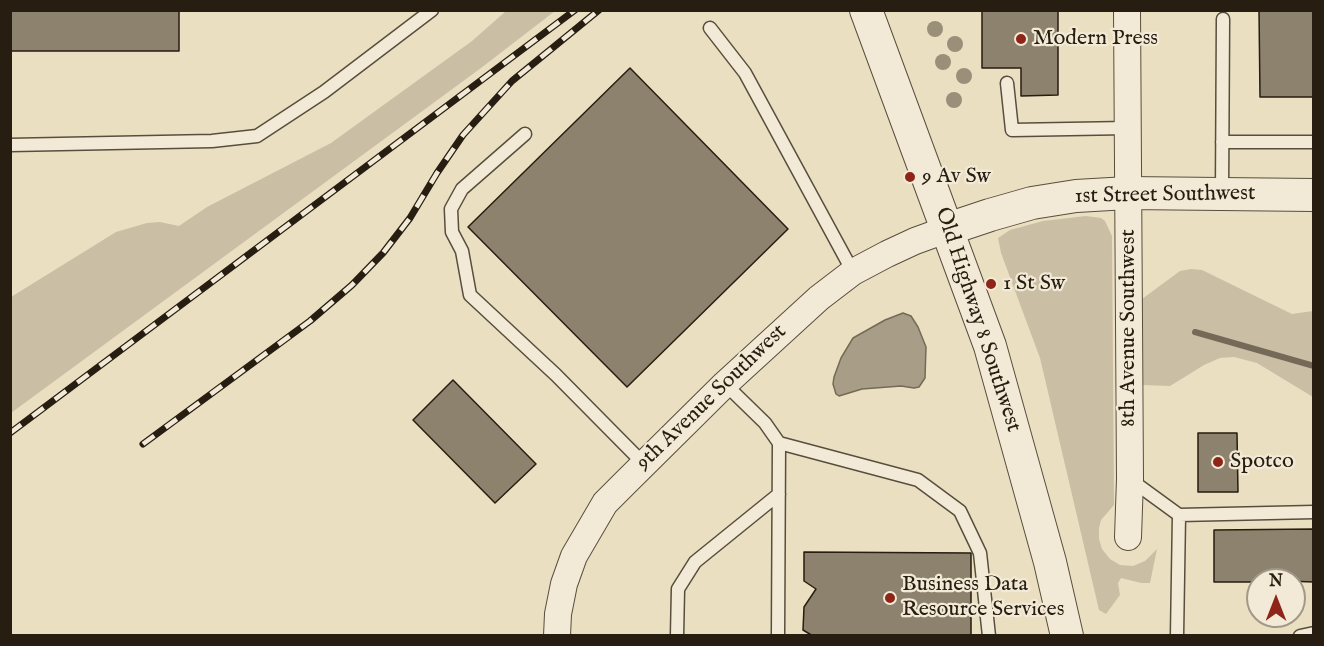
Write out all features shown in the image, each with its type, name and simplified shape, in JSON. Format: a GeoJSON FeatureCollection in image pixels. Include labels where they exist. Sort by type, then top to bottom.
{"type":"FeatureCollection","features":[{"type":"Feature","properties":{"kind":"street","name":"Old Highway 8 Southwest"},"geometry":{"type":"LineString","coordinates":[[866,10],[990,346],[1050,562],[1067,636]]}},
{"type":"Feature","properties":{"kind":"street","name":"8th Avenue Southwest"},"geometry":{"type":"LineString","coordinates":[[1127,10],[1130,479],[1128,537]]}},
{"type":"Feature","properties":{"kind":"street","name":"1st Street Southwest"},"geometry":{"type":"LineString","coordinates":[[948,229],[990,214],[1032,203],[1076,196],[1128,193],[1314,195]]}},
{"type":"Feature","properties":{"kind":"street","name":"9th Avenue Southwest"},"geometry":{"type":"LineString","coordinates":[[557,636],[558,614],[564,584],[574,556],[605,503],[790,322],[853,272],[915,241],[948,229]]}},
{"type":"Feature","properties":{"kind":"lane"},"geometry":{"type":"LineString","coordinates":[[10,145],[213,141],[257,136],[324,92],[432,10]]}},
{"type":"Feature","properties":{"kind":"lane"},"geometry":{"type":"LineString","coordinates":[[1222,194],[1223,20]]}},
{"type":"Feature","properties":{"kind":"lane"},"geometry":{"type":"LineString","coordinates":[[710,28],[745,74],[853,272]]}},
{"type":"Feature","properties":{"kind":"lane"},"geometry":{"type":"LineString","coordinates":[[1007,83],[1012,130],[1127,128]]}},
{"type":"Feature","properties":{"kind":"lane"},"geometry":{"type":"LineString","coordinates":[[525,134],[462,189],[451,209],[452,232],[462,251],[470,295],[555,375],[644,464]]}},
{"type":"Feature","properties":{"kind":"lane"},"geometry":{"type":"LineString","coordinates":[[1222,142],[1314,142]]}},
{"type":"Feature","properties":{"kind":"lane"},"geometry":{"type":"LineString","coordinates":[[725,384],[765,423],[779,443],[778,636]]}},
{"type":"Feature","properties":{"kind":"lane"},"geometry":{"type":"LineString","coordinates":[[779,443],[918,480],[960,511],[980,552],[989,636]]}},
{"type":"Feature","properties":{"kind":"lane"},"geometry":{"type":"LineString","coordinates":[[1130,479],[1179,515],[1314,512]]}},
{"type":"Feature","properties":{"kind":"lane"},"geometry":{"type":"LineString","coordinates":[[677,636],[678,589],[695,562],[779,494]]}},
{"type":"Feature","properties":{"kind":"lane"},"geometry":{"type":"LineString","coordinates":[[1177,636],[1179,515]]}},
{"type":"Feature","properties":{"kind":"lane"},"geometry":{"type":"LineString","coordinates":[[1300,636],[1314,633]]}},
{"type":"Feature","properties":{"kind":"shaded area"},"geometry":{"type":"Polygon","coordinates":[[[506,11],[555,11],[481,68],[11,413],[11,297],[116,232],[147,223],[160,222],[179,226],[207,207],[331,143],[472,41],[506,11]]]}},
{"type":"Feature","properties":{"kind":"shaded area"},"geometry":{"type":"Polygon","coordinates":[[[1086,216],[1101,218],[1105,221],[1112,236],[1114,505],[1101,520],[1099,539],[1102,549],[1110,559],[1120,565],[1133,566],[1145,561],[1157,549],[1150,583],[1121,578],[1118,583],[1120,595],[1106,614],[1099,610],[1040,358],[1001,253],[998,238],[1010,230],[1043,221],[1086,216]]]}},
{"type":"Feature","properties":{"kind":"shaded area"},"geometry":{"type":"Polygon","coordinates":[[[1202,270],[1292,314],[1313,311],[1313,397],[1257,363],[1234,357],[1220,358],[1204,365],[1170,386],[1143,385],[1142,299],[1180,271],[1202,270]]]}},
{"type":"Feature","properties":{"kind":"shaded area"},"geometry":{"type":"Polygon","coordinates":[[[903,313],[911,316],[926,347],[925,378],[919,387],[862,389],[839,396],[836,394],[833,384],[834,377],[841,358],[853,338],[903,313]]]}},
{"type":"Feature","properties":{"kind":"building"},"geometry":{"type":"Polygon","coordinates":[[[10,10],[179,10],[179,51],[10,51],[10,10]]]}},
{"type":"Feature","properties":{"kind":"building"},"geometry":{"type":"Polygon","coordinates":[[[982,10],[1058,10],[1058,95],[1021,96],[1021,68],[982,68],[982,10]]]}},
{"type":"Feature","properties":{"kind":"building"},"geometry":{"type":"Polygon","coordinates":[[[1259,10],[1314,10],[1314,97],[1260,97],[1259,10]]]}},
{"type":"Feature","properties":{"kind":"building"},"geometry":{"type":"Polygon","coordinates":[[[630,68],[788,229],[627,387],[468,227],[630,68]]]}},
{"type":"Feature","properties":{"kind":"building"},"geometry":{"type":"Polygon","coordinates":[[[453,380],[536,464],[495,503],[413,420],[453,380]]]}},
{"type":"Feature","properties":{"kind":"building","name":"Spotco"},"geometry":{"type":"Polygon","coordinates":[[[1198,433],[1237,433],[1238,492],[1198,492],[1198,433]]]}},
{"type":"Feature","properties":{"kind":"building"},"geometry":{"type":"Polygon","coordinates":[[[1314,529],[1314,582],[1306,582],[1306,568],[1246,568],[1246,582],[1214,582],[1214,530],[1314,529]]]}},
{"type":"Feature","properties":{"kind":"building","name":"Business Data Resource Services"},"geometry":{"type":"Polygon","coordinates":[[[804,552],[971,553],[971,636],[813,636],[803,630],[804,607],[816,589],[804,581],[804,552]]]}},
{"type":"Feature","properties":{"kind":"waterway"},"geometry":{"type":"LineString","coordinates":[[1195,332],[1314,366]]}},
{"type":"Feature","properties":{"kind":"railway"},"geometry":{"type":"LineString","coordinates":[[10,433],[575,10]]}},
{"type":"Feature","properties":{"kind":"railway"},"geometry":{"type":"LineString","coordinates":[[143,444],[310,321],[352,285],[383,253],[410,218],[463,135],[512,81],[599,10]]}},
{"type":"Feature","properties":{"kind":"place","name":"Modern Press"},"geometry":{"type":"Point","coordinates":[1021,39]}},
{"type":"Feature","properties":{"kind":"place","name":"9 Av Sw"},"geometry":{"type":"Point","coordinates":[910,177]}},
{"type":"Feature","properties":{"kind":"place","name":"1 St Sw"},"geometry":{"type":"Point","coordinates":[991,284]}},
{"type":"Feature","properties":{"kind":"place","name":"Spotco"},"geometry":{"type":"Point","coordinates":[1218,462]}},
{"type":"Feature","properties":{"kind":"place","name":"Business Data Resource Services"},"geometry":{"type":"Point","coordinates":[890,598]}}]}
